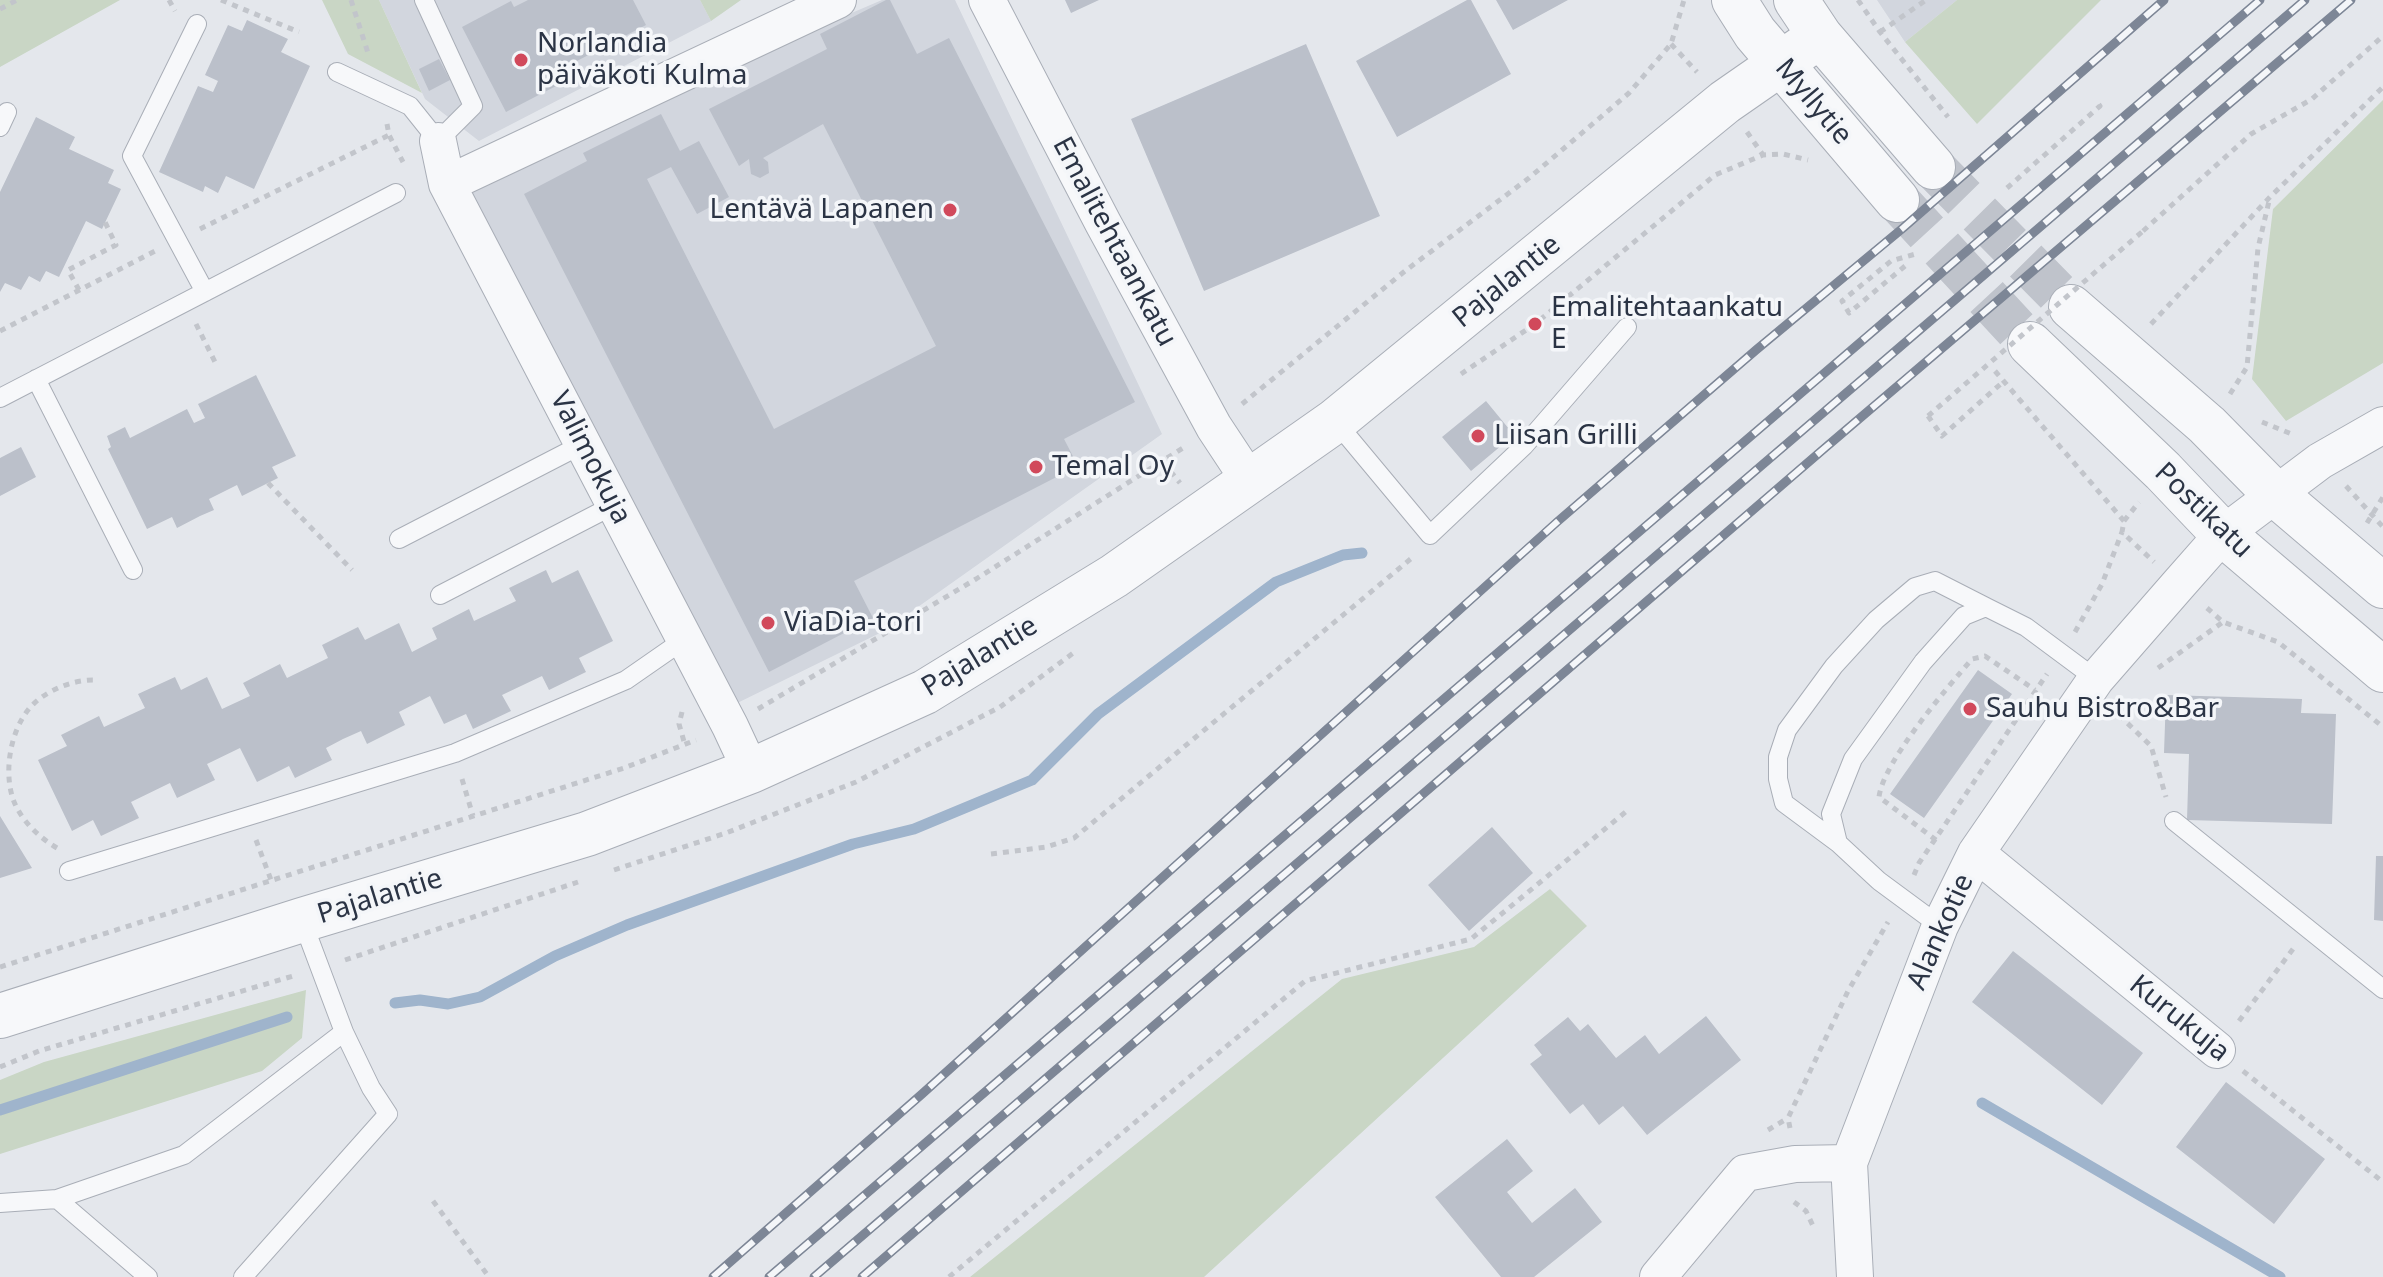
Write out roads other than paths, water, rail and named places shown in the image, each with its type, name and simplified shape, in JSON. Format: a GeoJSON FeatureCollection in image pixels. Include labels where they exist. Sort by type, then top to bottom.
{"type":"FeatureCollection","features":[{"type":"Feature","properties":{"kind":"street"},"geometry":{"type":"LineString","coordinates":[[447,184],[838,0]]}},
{"type":"Feature","properties":{"kind":"street","name":"Emalitehtaankatu"},"geometry":{"type":"LineString","coordinates":[[987,0],[1214,427],[1249,480]]}},
{"type":"Feature","properties":{"kind":"street","name":"Myllytie"},"geometry":{"type":"LineString","coordinates":[[1734,0],[1755,33],[1897,200]]}},
{"type":"Feature","properties":{"kind":"street","name":"Myllytie"},"geometry":{"type":"LineString","coordinates":[[1796,0],[1820,36],[1933,167]]}},
{"type":"Feature","properties":{"kind":"street","name":"Pajalantie"},"geometry":{"type":"LineString","coordinates":[[0,1016],[587,834],[751,771],[925,692],[1114,576],[1335,421],[1725,102],[1820,36]]}},
{"type":"Feature","properties":{"kind":"street","name":"Valimokuja"},"geometry":{"type":"LineString","coordinates":[[438,141],[447,184],[751,771]]}},
{"type":"Feature","properties":{"kind":"street"},"geometry":{"type":"LineString","coordinates":[[2071,307],[2207,425],[2276,495],[2383,586]]}},
{"type":"Feature","properties":{"kind":"street","name":"Postikatu"},"geometry":{"type":"LineString","coordinates":[[2030,344],[2163,471],[2223,534],[2383,670]]}},
{"type":"Feature","properties":{"kind":"street","name":"Alankotie"},"geometry":{"type":"LineString","coordinates":[[1849,1163],[1940,926],[1976,853],[2096,679],[2223,534],[2320,461],[2383,425]]}},
{"type":"Feature","properties":{"kind":"street","name":"Kurukuja"},"geometry":{"type":"LineString","coordinates":[[1976,853],[2217,1050]]}},
{"type":"Feature","properties":{"kind":"street"},"geometry":{"type":"LineString","coordinates":[[1658,1277],[1745,1173],[1795,1164],[1849,1163],[1855,1277]]}},
{"type":"Feature","properties":{"kind":"lane"},"geometry":{"type":"LineString","coordinates":[[337,72],[410,106],[438,141],[473,106],[424,0]]}},
{"type":"Feature","properties":{"kind":"lane"},"geometry":{"type":"LineString","coordinates":[[197,24],[132,156],[205,292]]}},
{"type":"Feature","properties":{"kind":"lane"},"geometry":{"type":"LineString","coordinates":[[2,391],[36,379],[396,193]]}},
{"type":"Feature","properties":{"kind":"lane"},"geometry":{"type":"LineString","coordinates":[[1335,421],[1430,535],[1524,446],[1627,327]]}},
{"type":"Feature","properties":{"kind":"lane"},"geometry":{"type":"LineString","coordinates":[[36,379],[133,570]]}},
{"type":"Feature","properties":{"kind":"lane"},"geometry":{"type":"LineString","coordinates":[[399,539],[583,444]]}},
{"type":"Feature","properties":{"kind":"lane"},"geometry":{"type":"LineString","coordinates":[[440,595],[614,505]]}},
{"type":"Feature","properties":{"kind":"lane"},"geometry":{"type":"LineString","coordinates":[[1940,926],[1890,890],[1838,843],[1784,803],[1778,779],[1778,757],[1787,730],[1834,666],[1876,620],[1915,587],[1935,581],[2026,627],[2096,679]]}},
{"type":"Feature","properties":{"kind":"lane"},"geometry":{"type":"LineString","coordinates":[[1838,843],[1831,814],[1853,759],[1923,662],[1953,627],[1964,616],[1986,607]]}},
{"type":"Feature","properties":{"kind":"lane"},"geometry":{"type":"LineString","coordinates":[[69,871],[455,753],[626,680],[685,639]]}},
{"type":"Feature","properties":{"kind":"lane"},"geometry":{"type":"LineString","coordinates":[[2174,821],[2383,989]]}},
{"type":"Feature","properties":{"kind":"lane"},"geometry":{"type":"LineString","coordinates":[[243,1277],[388,1114],[371,1088],[344,1032],[302,920]]}},
{"type":"Feature","properties":{"kind":"lane"},"geometry":{"type":"LineString","coordinates":[[0,1203],[57,1199],[184,1155],[344,1032]]}},
{"type":"Feature","properties":{"kind":"lane"},"geometry":{"type":"LineString","coordinates":[[57,1199],[148,1277]]}},
{"type":"Feature","properties":{"kind":"waterway"},"geometry":{"type":"LineString","coordinates":[[395,1003],[420,1000],[448,1004],[480,997],[555,956],[627,925],[853,844],[914,829],[1032,780],[1098,714],[1276,582],[1343,555],[1362,553]]}},
{"type":"Feature","properties":{"kind":"waterway"},"geometry":{"type":"LineString","coordinates":[[0,1110],[287,1017]]}},
{"type":"Feature","properties":{"kind":"waterway"},"geometry":{"type":"LineString","coordinates":[[1982,1103],[2280,1277]]}},
{"type":"Feature","properties":{"kind":"tunnel"},"geometry":{"type":"LineString","coordinates":[[1933,167],[2071,307]]}},
{"type":"Feature","properties":{"kind":"tunnel"},"geometry":{"type":"LineString","coordinates":[[1897,200],[2030,344]]}},
{"type":"Feature","properties":{"kind":"railway"},"geometry":{"type":"LineString","coordinates":[[713,1277],[922,1094],[1557,522],[1903,228],[2164,0]]}},
{"type":"Feature","properties":{"kind":"railway"},"geometry":{"type":"LineString","coordinates":[[769,1277],[2260,0]]}},
{"type":"Feature","properties":{"kind":"railway"},"geometry":{"type":"LineString","coordinates":[[814,1277],[2305,0]]}},
{"type":"Feature","properties":{"kind":"railway"},"geometry":{"type":"LineString","coordinates":[[862,1277],[1826,447],[2351,0]]}},
{"type":"Feature","properties":{"kind":"place","name":"Norlandia päiväkoti Kulma"},"geometry":{"type":"Point","coordinates":[521,60]}},
{"type":"Feature","properties":{"kind":"place","name":"Lentävä Lapanen"},"geometry":{"type":"Point","coordinates":[950,210]}},
{"type":"Feature","properties":{"kind":"place","name":"Emalitehtaankatu E"},"geometry":{"type":"Point","coordinates":[1535,324]}},
{"type":"Feature","properties":{"kind":"place","name":"Liisan Grilli"},"geometry":{"type":"Point","coordinates":[1478,436]}},
{"type":"Feature","properties":{"kind":"place","name":"Temal Oy"},"geometry":{"type":"Point","coordinates":[1036,467]}},
{"type":"Feature","properties":{"kind":"place","name":"ViaDia-tori"},"geometry":{"type":"Point","coordinates":[768,623]}},
{"type":"Feature","properties":{"kind":"place","name":"Sauhu Bistro&Bar"},"geometry":{"type":"Point","coordinates":[1970,709]}}]}
